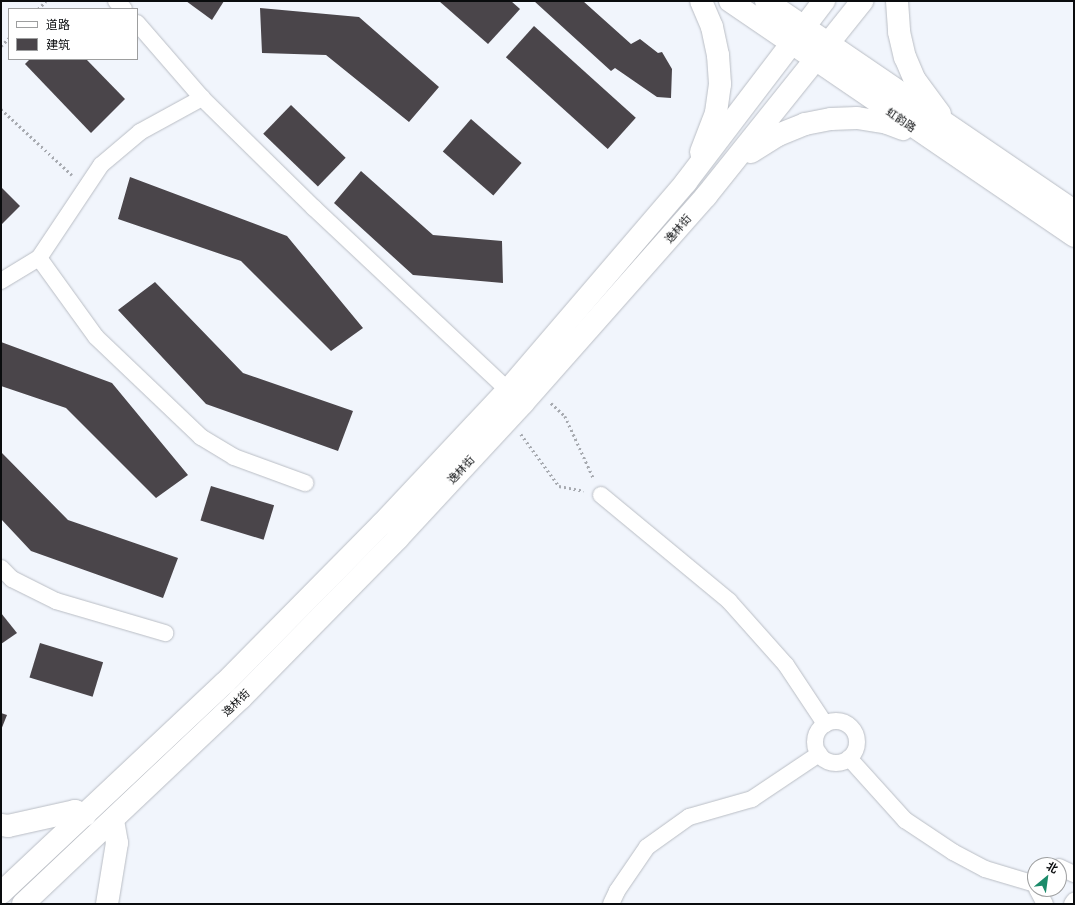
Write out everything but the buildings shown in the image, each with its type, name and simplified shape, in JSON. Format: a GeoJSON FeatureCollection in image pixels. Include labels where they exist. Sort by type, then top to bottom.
{"type":"FeatureCollection","features":[{"type":"Feature","properties":{"kind":"street"},"geometry":{"type":"LineString","coordinates":[[686,182],[705,144],[716,113],[720,84],[718,55],[712,27],[701,1]]}},
{"type":"Feature","properties":{"kind":"street","name":"虹韵路"},"geometry":{"type":"LineString","coordinates":[[730,1],[798,36],[822,52],[948,139],[1074,236]]}},
{"type":"Feature","properties":{"kind":"street","name":"虹韵路"},"geometry":{"type":"LineString","coordinates":[[766,1],[798,36]]}},
{"type":"Feature","properties":{"kind":"street","name":"逸林街"},"geometry":{"type":"LineString","coordinates":[[1,893],[225,683],[382,524],[519,400],[824,1]]}},
{"type":"Feature","properties":{"kind":"street","name":"逸林街"},"geometry":{"type":"LineString","coordinates":[[23,904],[242,698],[398,538],[519,400],[725,173],[862,1]]}},
{"type":"Feature","properties":{"kind":"street"},"geometry":{"type":"LineString","coordinates":[[897,1],[899,32],[905,57],[915,80],[933,106],[948,139]]}},
{"type":"Feature","properties":{"kind":"street"},"geometry":{"type":"LineString","coordinates":[[138,24],[202,98],[314,208],[519,400]]}},
{"type":"Feature","properties":{"kind":"street"},"geometry":{"type":"LineString","coordinates":[[1,281],[39,258],[101,165],[140,132],[202,98]]}},
{"type":"Feature","properties":{"kind":"street"},"geometry":{"type":"LineString","coordinates":[[725,173],[750,152],[778,135],[805,124],[831,119],[857,118],[886,123],[948,139]]}},
{"type":"Feature","properties":{"kind":"street","name":"虹韵路"},"geometry":{"type":"LineString","coordinates":[[948,139],[1074,211]]}},
{"type":"Feature","properties":{"kind":"street"},"geometry":{"type":"LineString","coordinates":[[39,258],[96,337],[201,437],[234,457],[305,483]]}},
{"type":"Feature","properties":{"kind":"street"},"geometry":{"type":"LineString","coordinates":[[601,495],[729,601],[786,665],[825,724]]}},
{"type":"Feature","properties":{"kind":"street"},"geometry":{"type":"LineString","coordinates":[[1,568],[12,579],[56,601],[164,633]]}},
{"type":"Feature","properties":{"kind":"street"},"geometry":{"type":"LineString","coordinates":[[838,721],[845,723],[855,732],[856,746],[849,758],[837,763],[824,758],[819,754],[816,747],[816,734],[825,724],[838,721]]}},
{"type":"Feature","properties":{"kind":"street"},"geometry":{"type":"LineString","coordinates":[[611,904],[617,891],[647,847],[689,817],[752,799],[819,754]]}},
{"type":"Feature","properties":{"kind":"street"},"geometry":{"type":"LineString","coordinates":[[849,758],[905,820],[952,852],[985,869],[1027,882]]}},
{"type":"Feature","properties":{"kind":"street"},"geometry":{"type":"LineString","coordinates":[[1,825],[8,826],[75,811],[85,815]]}},
{"type":"Feature","properties":{"kind":"street"},"geometry":{"type":"LineString","coordinates":[[107,904],[117,843],[113,820]]}},
{"type":"Feature","properties":{"kind":"path"},"geometry":{"type":"LineString","coordinates":[[1,109],[85,188]]}},
{"type":"Feature","properties":{"kind":"path"},"geometry":{"type":"LineString","coordinates":[[519,400],[559,486],[601,495]]}},
{"type":"Feature","properties":{"kind":"path"},"geometry":{"type":"LineString","coordinates":[[519,400],[565,416],[601,495]]}}]}
